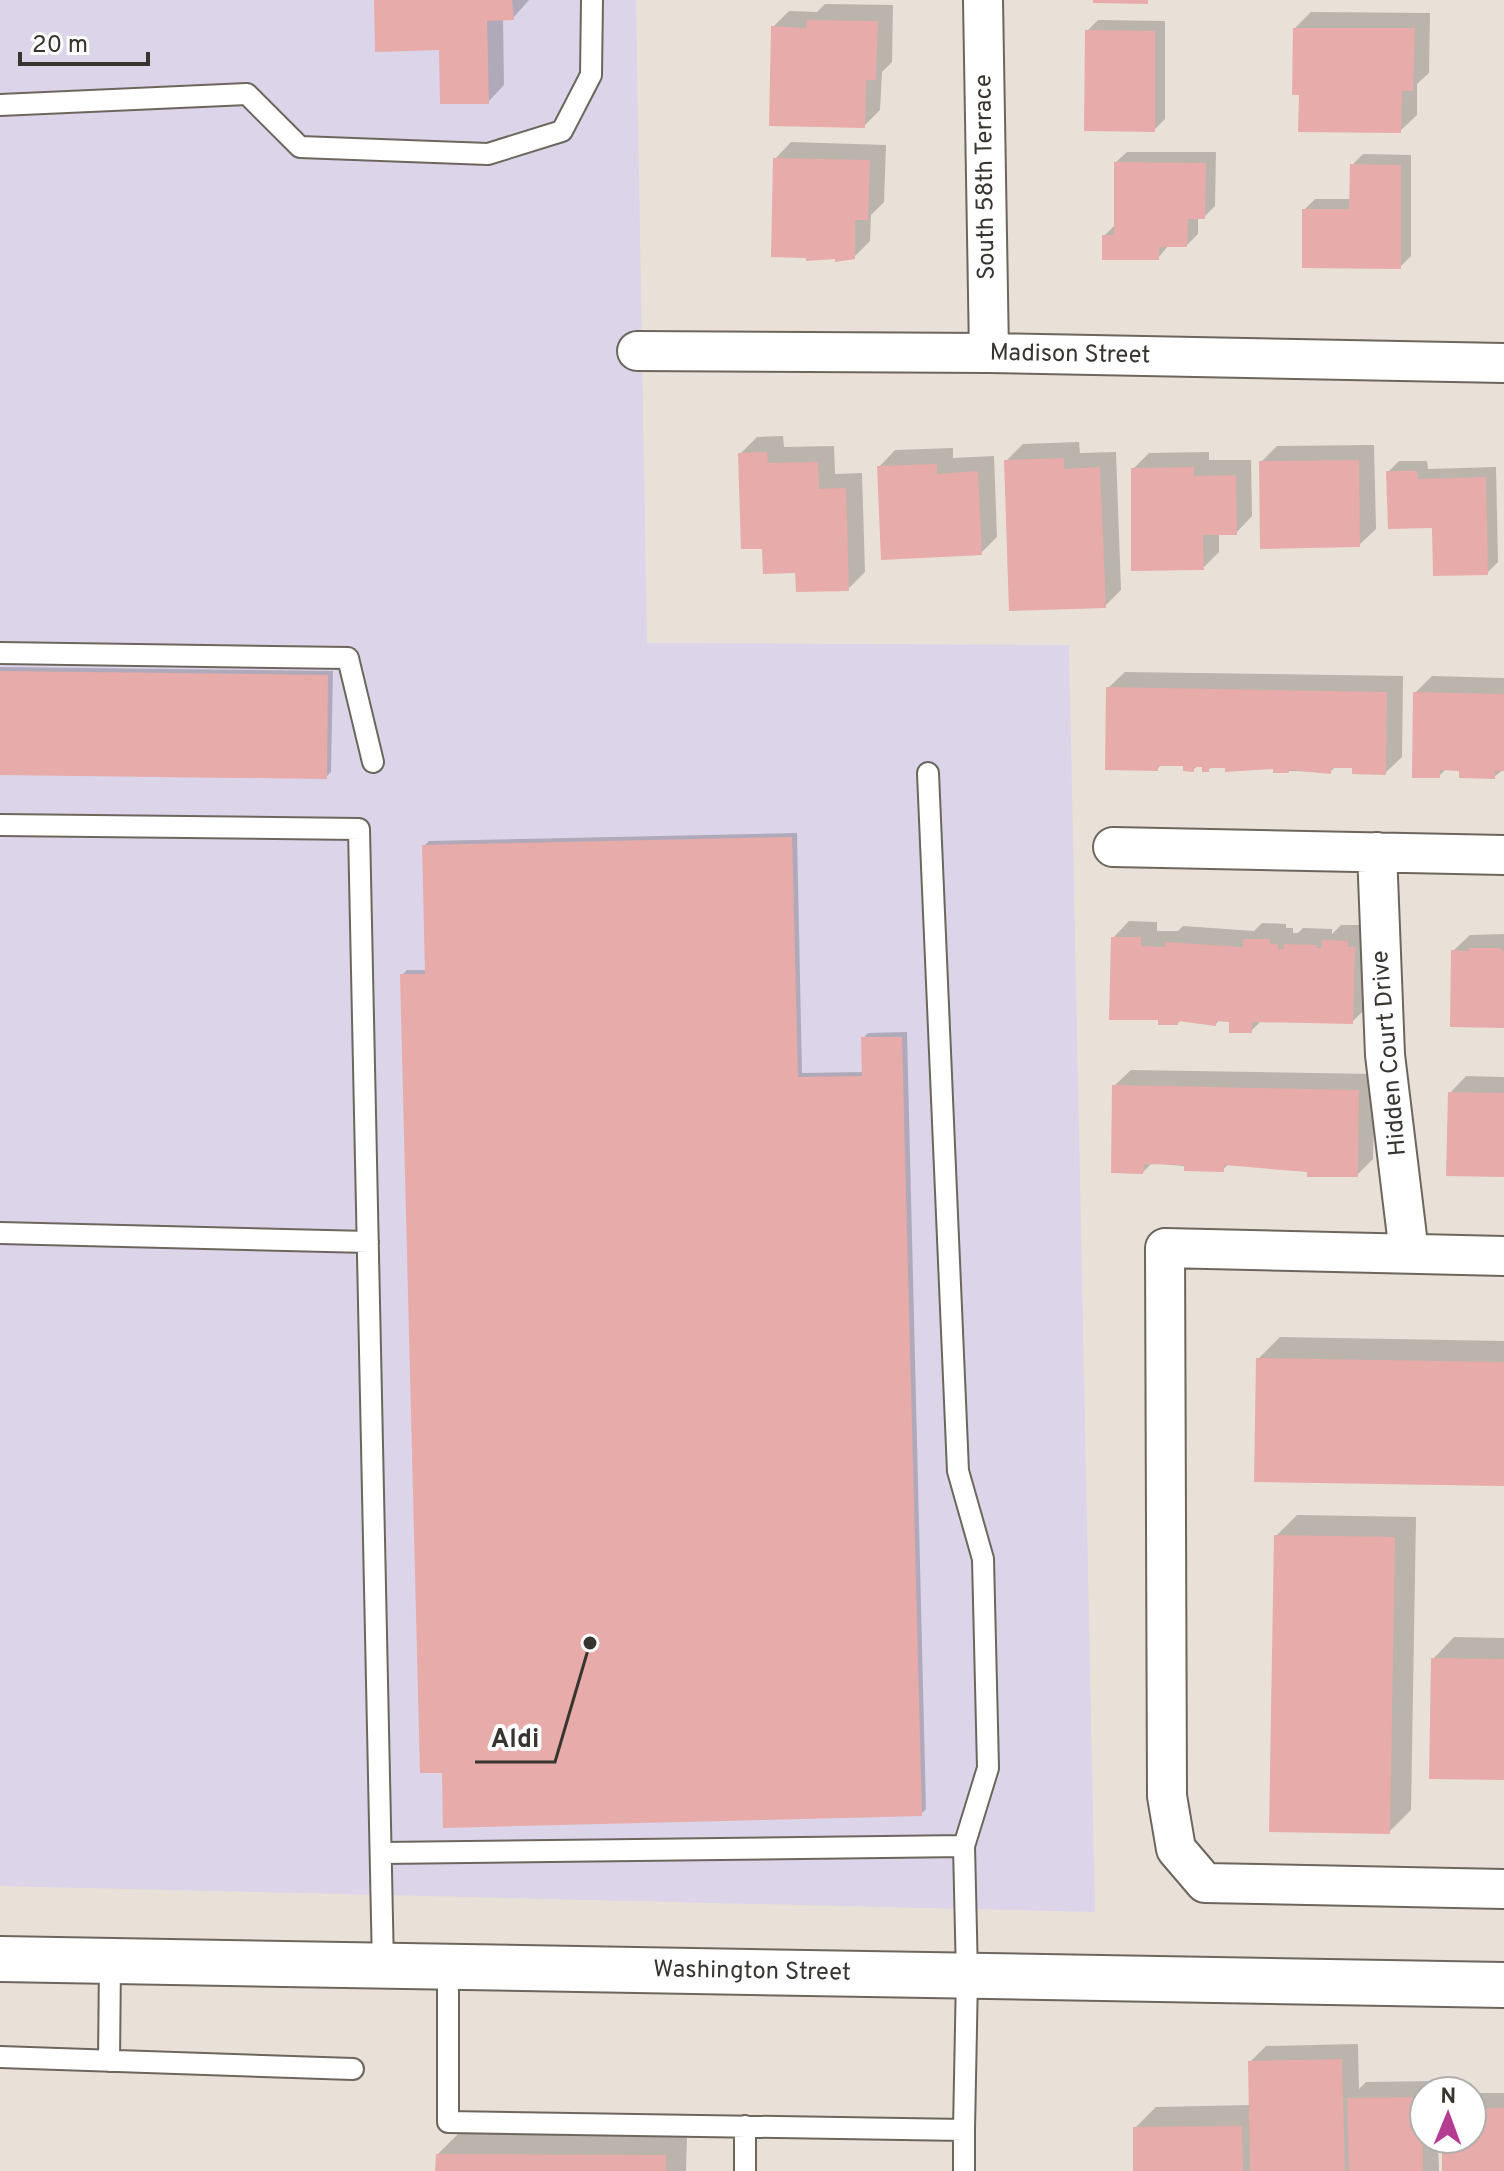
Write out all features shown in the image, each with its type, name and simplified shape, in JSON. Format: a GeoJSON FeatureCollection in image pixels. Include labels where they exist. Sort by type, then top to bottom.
{"type":"FeatureCollection","features":[{"type":"Feature","properties":{"kind":"street","name":"South 58th Terrace"},"geometry":{"type":"LineString","coordinates":[[983,0],[989,353]]}},
{"type":"Feature","properties":{"kind":"street","name":"Madison Street"},"geometry":{"type":"LineString","coordinates":[[637,351],[989,353],[1504,363]]}},
{"type":"Feature","properties":{"kind":"street"},"geometry":{"type":"LineString","coordinates":[[1113,847],[1504,855]]}},
{"type":"Feature","properties":{"kind":"street","name":"Hidden Court Drive"},"geometry":{"type":"LineString","coordinates":[[1377,852],[1385,1055],[1409,1253]]}},
{"type":"Feature","properties":{"kind":"street"},"geometry":{"type":"LineString","coordinates":[[1504,1256],[1165,1248],[1167,1796],[1176,1849],[1205,1883],[1504,1889]]}},
{"type":"Feature","properties":{"kind":"street","name":"Washington Street"},"geometry":{"type":"LineString","coordinates":[[0,1959],[1504,1985]]}},
{"type":"Feature","properties":{"kind":"lane"},"geometry":{"type":"LineString","coordinates":[[0,105],[247,94],[300,147],[488,154],[562,131],[591,75],[592,0]]}},
{"type":"Feature","properties":{"kind":"lane"},"geometry":{"type":"LineString","coordinates":[[0,653],[348,658],[373,762]]}},
{"type":"Feature","properties":{"kind":"lane"},"geometry":{"type":"LineString","coordinates":[[928,773],[958,1471],[983,1559],[988,1768],[964,1846],[967,1976],[964,2171]]}},
{"type":"Feature","properties":{"kind":"lane"},"geometry":{"type":"LineString","coordinates":[[0,825],[359,829],[383,1966]]}},
{"type":"Feature","properties":{"kind":"lane"},"geometry":{"type":"LineString","coordinates":[[0,1233],[368,1242]]}},
{"type":"Feature","properties":{"kind":"lane"},"geometry":{"type":"LineString","coordinates":[[383,1853],[964,1846]]}},
{"type":"Feature","properties":{"kind":"lane"},"geometry":{"type":"LineString","coordinates":[[109,2061],[110,1961]]}},
{"type":"Feature","properties":{"kind":"lane"},"geometry":{"type":"LineString","coordinates":[[448,1967],[448,2122],[964,2130]]}},
{"type":"Feature","properties":{"kind":"lane"},"geometry":{"type":"LineString","coordinates":[[0,2057],[353,2069]]}},
{"type":"Feature","properties":{"kind":"lane"},"geometry":{"type":"LineString","coordinates":[[745,2126],[745,2171]]}},
{"type":"Feature","properties":{"kind":"shaded area"},"geometry":{"type":"Polygon","coordinates":[[[0,0],[636,0],[647,643],[1069,645],[1095,1912],[0,1886],[0,0]]]}},
{"type":"Feature","properties":{"kind":"building"},"geometry":{"type":"Polygon","coordinates":[[[374,0],[512,0],[514,20],[487,21],[489,104],[440,104],[439,50],[375,52],[374,0]]]}},
{"type":"Feature","properties":{"kind":"building"},"geometry":{"type":"Polygon","coordinates":[[[1093,0],[1148,0],[1148,4],[1093,3],[1093,0]]]}},
{"type":"Feature","properties":{"kind":"building"},"geometry":{"type":"Polygon","coordinates":[[[807,20],[878,21],[876,80],[866,80],[865,128],[769,126],[771,26],[806,28],[807,20]]]}},
{"type":"Feature","properties":{"kind":"building"},"geometry":{"type":"Polygon","coordinates":[[[1293,28],[1415,28],[1413,91],[1402,91],[1401,133],[1298,132],[1299,95],[1292,95],[1293,28]]]}},
{"type":"Feature","properties":{"kind":"building"},"geometry":{"type":"Polygon","coordinates":[[[1085,30],[1155,31],[1155,132],[1084,131],[1085,30]]]}},
{"type":"Feature","properties":{"kind":"building"},"geometry":{"type":"Polygon","coordinates":[[[773,158],[870,160],[868,220],[855,220],[855,259],[835,262],[835,259],[806,261],[806,258],[771,257],[773,158]]]}},
{"type":"Feature","properties":{"kind":"building"},"geometry":{"type":"Polygon","coordinates":[[[1114,162],[1206,163],[1205,219],[1188,219],[1187,247],[1159,247],[1159,260],[1102,260],[1102,235],[1114,235],[1114,162]]]}},
{"type":"Feature","properties":{"kind":"building"},"geometry":{"type":"Polygon","coordinates":[[[1350,164],[1401,165],[1401,269],[1302,268],[1302,209],[1349,209],[1350,164]]]}},
{"type":"Feature","properties":{"kind":"building"},"geometry":{"type":"Polygon","coordinates":[[[767,452],[768,463],[818,462],[819,489],[846,488],[849,591],[796,592],[795,573],[763,574],[762,549],[741,549],[738,453],[767,452]]]}},
{"type":"Feature","properties":{"kind":"building"},"geometry":{"type":"Polygon","coordinates":[[[1064,458],[1064,469],[1100,467],[1106,608],[1009,611],[1004,460],[1064,458]]]}},
{"type":"Feature","properties":{"kind":"building"},"geometry":{"type":"Polygon","coordinates":[[[1359,460],[1360,547],[1260,549],[1259,461],[1359,460]]]}},
{"type":"Feature","properties":{"kind":"building"},"geometry":{"type":"Polygon","coordinates":[[[937,464],[937,474],[978,471],[982,555],[881,560],[877,466],[937,464]]]}},
{"type":"Feature","properties":{"kind":"building"},"geometry":{"type":"Polygon","coordinates":[[[1194,467],[1194,476],[1236,475],[1237,535],[1203,535],[1204,570],[1131,571],[1131,468],[1194,467]]]}},
{"type":"Feature","properties":{"kind":"building"},"geometry":{"type":"Polygon","coordinates":[[[1386,471],[1417,471],[1418,479],[1486,477],[1488,575],[1433,576],[1432,528],[1388,529],[1386,471]]]}},
{"type":"Feature","properties":{"kind":"building"},"geometry":{"type":"Polygon","coordinates":[[[0,671],[328,675],[327,779],[0,775],[0,671]]]}},
{"type":"Feature","properties":{"kind":"building"},"geometry":{"type":"Polygon","coordinates":[[[1106,687],[1387,692],[1386,775],[1352,774],[1352,768],[1331,768],[1331,774],[1289,770],[1289,773],[1273,773],[1273,769],[1225,772],[1225,768],[1209,768],[1209,772],[1202,772],[1202,767],[1194,767],[1194,772],[1183,771],[1183,766],[1158,766],[1158,771],[1105,770],[1106,687]]]}},
{"type":"Feature","properties":{"kind":"building"},"geometry":{"type":"Polygon","coordinates":[[[1413,692],[1504,694],[1504,771],[1495,771],[1495,779],[1459,778],[1459,771],[1440,770],[1440,778],[1412,778],[1413,692]]]}},
{"type":"Feature","properties":{"kind":"building"},"geometry":{"type":"Polygon","coordinates":[[[792,837],[798,1077],[862,1076],[861,1037],[902,1037],[922,1816],[443,1828],[442,1773],[420,1773],[400,974],[425,974],[422,845],[792,837]]]}},
{"type":"Feature","properties":{"kind":"building"},"geometry":{"type":"Polygon","coordinates":[[[1111,937],[1141,937],[1141,946],[1165,947],[1165,942],[1243,947],[1243,939],[1270,939],[1270,944],[1278,944],[1278,949],[1284,949],[1284,944],[1317,945],[1317,948],[1322,948],[1322,940],[1348,941],[1348,947],[1355,947],[1353,1024],[1252,1022],[1252,1033],[1229,1033],[1229,1022],[1216,1021],[1216,1026],[1178,1021],[1178,1025],[1158,1025],[1158,1020],[1109,1020],[1111,937]]]}},
{"type":"Feature","properties":{"kind":"building"},"geometry":{"type":"Polygon","coordinates":[[[1469,948],[1500,948],[1504,952],[1504,1028],[1450,1027],[1451,950],[1469,951],[1469,948]]]}},
{"type":"Feature","properties":{"kind":"building"},"geometry":{"type":"Polygon","coordinates":[[[1112,1085],[1359,1090],[1358,1177],[1307,1177],[1307,1172],[1224,1165],[1224,1172],[1184,1171],[1184,1165],[1144,1164],[1143,1174],[1111,1173],[1112,1085]]]}},
{"type":"Feature","properties":{"kind":"building"},"geometry":{"type":"Polygon","coordinates":[[[1448,1092],[1504,1093],[1504,1177],[1446,1176],[1448,1092]]]}},
{"type":"Feature","properties":{"kind":"building"},"geometry":{"type":"Polygon","coordinates":[[[1256,1358],[1504,1362],[1504,1486],[1254,1482],[1256,1358]]]}},
{"type":"Feature","properties":{"kind":"building"},"geometry":{"type":"Polygon","coordinates":[[[1274,1535],[1395,1537],[1390,1834],[1269,1832],[1274,1535]]]}},
{"type":"Feature","properties":{"kind":"building"},"geometry":{"type":"Polygon","coordinates":[[[1431,1658],[1504,1659],[1504,1780],[1429,1779],[1431,1658]]]}},
{"type":"Feature","properties":{"kind":"building"},"geometry":{"type":"Polygon","coordinates":[[[1342,2059],[1345,2171],[1250,2171],[1248,2061],[1342,2059]]]}},
{"type":"Feature","properties":{"kind":"building"},"geometry":{"type":"Polygon","coordinates":[[[1408,2097],[1408,2155],[1423,2155],[1423,2171],[1349,2171],[1347,2098],[1408,2097]]]}},
{"type":"Feature","properties":{"kind":"building"},"geometry":{"type":"Polygon","coordinates":[[[1488,2108],[1504,2108],[1504,2171],[1442,2171],[1442,2155],[1488,2155],[1488,2108]]]}},
{"type":"Feature","properties":{"kind":"building"},"geometry":{"type":"Polygon","coordinates":[[[1242,2126],[1243,2171],[1133,2171],[1133,2127],[1242,2126]]]}},
{"type":"Feature","properties":{"kind":"building"},"geometry":{"type":"Polygon","coordinates":[[[436,2154],[666,2155],[666,2171],[435,2171],[436,2154]]]}},
{"type":"Feature","properties":{"kind":"place","name":"Aldi"},"geometry":{"type":"Point","coordinates":[590,1643]}}]}
